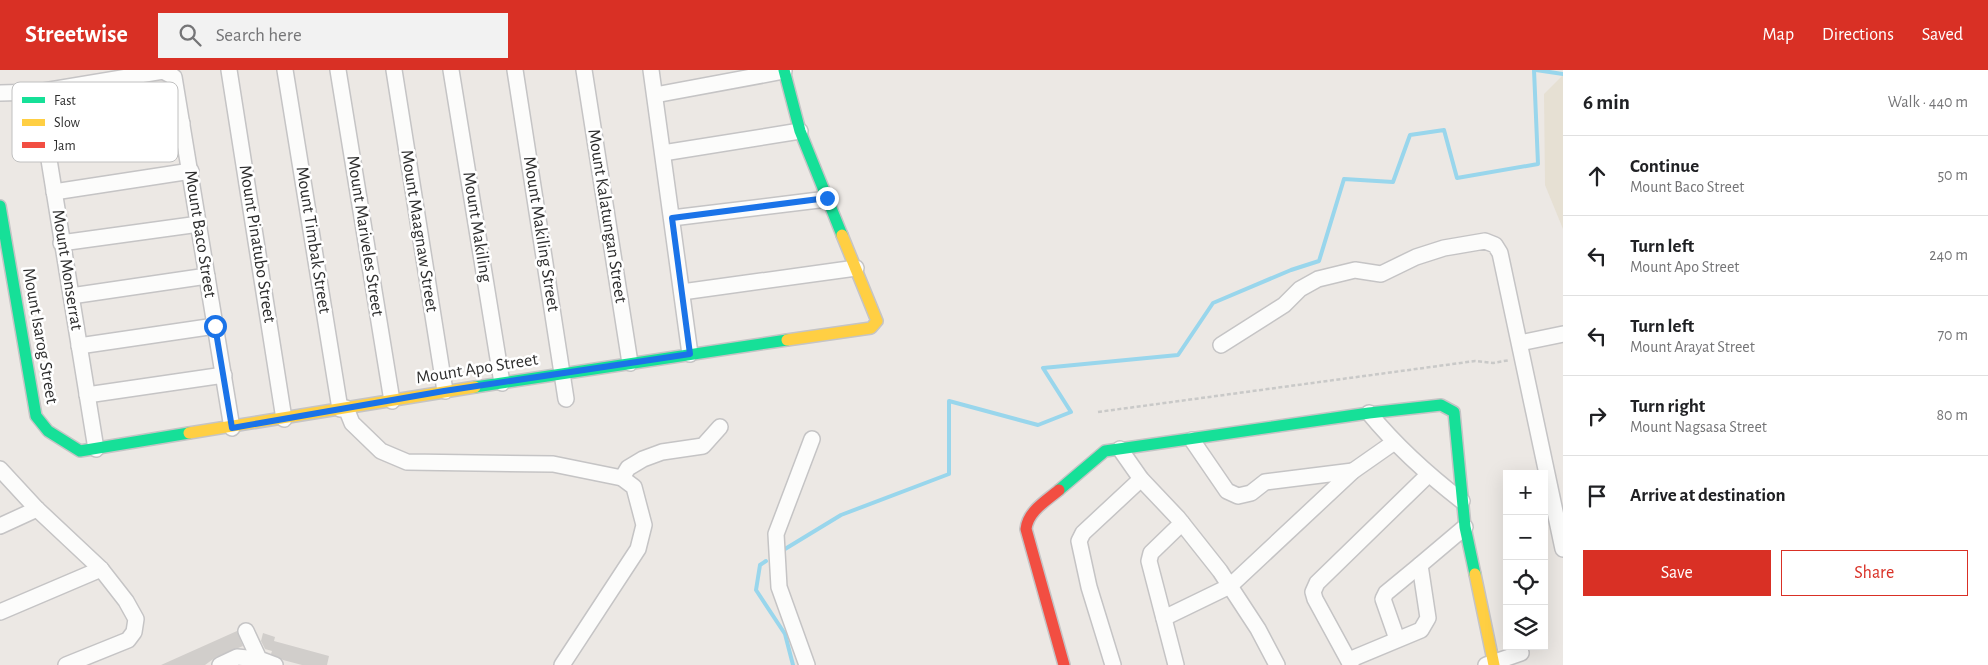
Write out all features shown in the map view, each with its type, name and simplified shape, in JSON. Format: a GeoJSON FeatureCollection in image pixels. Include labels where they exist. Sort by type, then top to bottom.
{"type":"FeatureCollection","features":[{"type":"Feature","properties":{"kind":"street","name":"Mount Pinatubo Street"},"geometry":{"type":"LineString","coordinates":[[229,70],[284,419]]}},
{"type":"Feature","properties":{"kind":"street","name":"Mount Timbak Street"},"geometry":{"type":"LineString","coordinates":[[285,70],[343,409]]}},
{"type":"Feature","properties":{"kind":"street","name":"Mount Mariveles Street"},"geometry":{"type":"LineString","coordinates":[[338,70],[392,401]]}},
{"type":"Feature","properties":{"kind":"street","name":"Mount Maagnaw Street"},"geometry":{"type":"LineString","coordinates":[[394,70],[444,391]]}},
{"type":"Feature","properties":{"kind":"street","name":"Mount Makiling"},"geometry":{"type":"LineString","coordinates":[[451,70],[502,383]]}},
{"type":"Feature","properties":{"kind":"street","name":"Mount Makiling Street"},"geometry":{"type":"LineString","coordinates":[[515,70],[566,399]]}},
{"type":"Feature","properties":{"kind":"street","name":"Mount Kalatungan Street"},"geometry":{"type":"LineString","coordinates":[[584,70],[630,363]]}},
{"type":"Feature","properties":{"kind":"street"},"geometry":{"type":"LineString","coordinates":[[652,70],[690,354]]}},
{"type":"Feature","properties":{"kind":"street","name":"Mount Baco Street"},"geometry":{"type":"LineString","coordinates":[[95,76],[163,71],[169,72],[174,77],[175,82]]}},
{"type":"Feature","properties":{"kind":"street"},"geometry":{"type":"LineString","coordinates":[[655,95],[784,71],[800,131],[856,268],[682,292]]}},
{"type":"Feature","properties":{"kind":"street"},"geometry":{"type":"LineString","coordinates":[[74,82],[95,76]]}},
{"type":"Feature","properties":{"kind":"street","name":"Mount Baco Street"},"geometry":{"type":"LineString","coordinates":[[178,100],[232,428]]}},
{"type":"Feature","properties":{"kind":"street"},"geometry":{"type":"LineString","coordinates":[[178,124],[182,123]]}},
{"type":"Feature","properties":{"kind":"street"},"geometry":{"type":"LineString","coordinates":[[663,153],[800,131]]}},
{"type":"Feature","properties":{"kind":"street","name":"Mount Monserrat"},"geometry":{"type":"LineString","coordinates":[[49,162],[96,449]]}},
{"type":"Feature","properties":{"kind":"street"},"geometry":{"type":"LineString","coordinates":[[54,192],[190,171]]}},
{"type":"Feature","properties":{"kind":"street"},"geometry":{"type":"LineString","coordinates":[[672,218],[827,198]]}},
{"type":"Feature","properties":{"kind":"street","name":"Mount Isarog Street"},"geometry":{"type":"LineString","coordinates":[[0,206],[36,416],[48,431],[80,451]]}},
{"type":"Feature","properties":{"kind":"street"},"geometry":{"type":"LineString","coordinates":[[61,243],[199,224]]}},
{"type":"Feature","properties":{"kind":"street"},"geometry":{"type":"LineString","coordinates":[[1221,346],[1284,305],[1300,289],[1318,279],[1355,270],[1381,274],[1435,251],[1485,241],[1495,245],[1500,253],[1563,549]]}},
{"type":"Feature","properties":{"kind":"street","name":"Mount Apo Street"},"geometry":{"type":"LineString","coordinates":[[80,451],[232,428],[444,391],[871,328],[877,320],[856,268]]}},
{"type":"Feature","properties":{"kind":"street"},"geometry":{"type":"LineString","coordinates":[[71,296],[207,276]]}},
{"type":"Feature","properties":{"kind":"street"},"geometry":{"type":"LineString","coordinates":[[79,346],[215,326]]}},
{"type":"Feature","properties":{"kind":"street"},"geometry":{"type":"LineString","coordinates":[[1520,343],[1563,334]]}},
{"type":"Feature","properties":{"kind":"street"},"geometry":{"type":"LineString","coordinates":[[87,395],[224,375]]}},
{"type":"Feature","properties":{"kind":"street"},"geometry":{"type":"LineString","coordinates":[[1064,665],[1026,529],[1027,520],[1056,490],[1105,451],[1192,440],[1369,413],[1441,405],[1452,409],[1465,527],[1491,664],[1521,653]]}},
{"type":"Feature","properties":{"kind":"street"},"geometry":{"type":"LineString","coordinates":[[343,409],[352,423],[381,451],[407,462],[553,464],[622,478],[634,487],[639,500],[644,525],[638,549],[562,665]]}},
{"type":"Feature","properties":{"kind":"street"},"geometry":{"type":"LineString","coordinates":[[1369,413],[1393,443],[1428,475],[1462,501]]}},
{"type":"Feature","properties":{"kind":"street"},"geometry":{"type":"LineString","coordinates":[[622,478],[628,468],[643,459],[662,452],[703,446],[720,427]]}},
{"type":"Feature","properties":{"kind":"street"},"geometry":{"type":"LineString","coordinates":[[807,665],[779,587],[775,549],[776,534],[812,438]]}},
{"type":"Feature","properties":{"kind":"street"},"geometry":{"type":"LineString","coordinates":[[1192,440],[1227,491],[1238,496],[1250,493],[1265,482],[1354,471]]}},
{"type":"Feature","properties":{"kind":"street"},"geometry":{"type":"LineString","coordinates":[[1164,618],[1230,586],[1354,471],[1393,443]]}},
{"type":"Feature","properties":{"kind":"street"},"geometry":{"type":"LineString","coordinates":[[1120,449],[1141,479],[1182,523],[1230,586],[1258,629],[1276,665]]}},
{"type":"Feature","properties":{"kind":"street"},"geometry":{"type":"LineString","coordinates":[[0,469],[37,509],[101,569],[126,601],[136,619],[134,632],[128,640],[66,665]]}},
{"type":"Feature","properties":{"kind":"street"},"geometry":{"type":"LineString","coordinates":[[1420,565],[1428,618],[1421,630],[1397,639],[1350,662],[1314,599],[1313,592],[1317,583],[1428,475]]}},
{"type":"Feature","properties":{"kind":"street"},"geometry":{"type":"LineString","coordinates":[[1113,665],[1089,587],[1079,541],[1083,533],[1141,479]]}},
{"type":"Feature","properties":{"kind":"street"},"geometry":{"type":"LineString","coordinates":[[0,526],[37,509]]}},
{"type":"Feature","properties":{"kind":"street"},"geometry":{"type":"LineString","coordinates":[[1176,665],[1149,561],[1152,553],[1182,523]]}},
{"type":"Feature","properties":{"kind":"street"},"geometry":{"type":"LineString","coordinates":[[1397,639],[1383,599],[1386,593],[1465,527]]}},
{"type":"Feature","properties":{"kind":"street"},"geometry":{"type":"LineString","coordinates":[[0,612],[101,569]]}},
{"type":"Feature","properties":{"kind":"street"},"geometry":{"type":"LineString","coordinates":[[246,631],[259,659]]}},
{"type":"Feature","properties":{"kind":"street"},"geometry":{"type":"LineString","coordinates":[[220,665],[237,657],[259,659],[275,665]]}},
{"type":"Feature","properties":{"kind":"path"},"geometry":{"type":"LineString","coordinates":[[1098,412],[1475,361],[1493,363],[1523,358]]}},
{"type":"Feature","properties":{"kind":"shaded area"},"geometry":{"type":"Polygon","coordinates":[[[1563,75],[1563,229],[1545,185],[1544,94],[1563,75]]]}},
{"type":"Feature","properties":{"kind":"building"},"geometry":{"type":"Polygon","coordinates":[[[237,631],[243,646],[216,657],[205,665],[161,665],[237,631]]]}},
{"type":"Feature","properties":{"kind":"building"},"geometry":{"type":"Polygon","coordinates":[[[263,633],[275,637],[274,641],[329,656],[327,665],[302,665],[283,660],[271,654],[272,651],[265,649],[261,641],[263,633]]]}},
{"type":"Feature","properties":{"kind":"waterway"},"geometry":{"type":"LineString","coordinates":[[785,549],[841,515],[949,474],[949,401],[1038,425],[1071,412],[1043,368],[1178,355],[1213,303],[1291,270],[1319,261],[1344,179],[1393,182],[1410,135],[1444,130],[1457,178],[1538,164],[1534,70]]}},
{"type":"Feature","properties":{"kind":"waterway"},"geometry":{"type":"LineString","coordinates":[[1536,70],[1563,74]]}},
{"type":"Feature","properties":{"kind":"waterway"},"geometry":{"type":"LineString","coordinates":[[766,561],[760,565],[756,590],[785,634],[793,665]]}},
{"type":"Feature","properties":{"kind":"traffic: fast"},"geometry":{"type":"LineString","coordinates":[[784,70],[800,131],[842,235]]}},
{"type":"Feature","properties":{"kind":"traffic: fast"},"geometry":{"type":"LineString","coordinates":[[0,206],[36,416],[48,431],[80,451],[189,433]]}},
{"type":"Feature","properties":{"kind":"traffic: fast"},"geometry":{"type":"LineString","coordinates":[[475,387],[787,340]]}},
{"type":"Feature","properties":{"kind":"traffic: fast"},"geometry":{"type":"LineString","coordinates":[[1059,490],[1105,451],[1369,413],[1441,405],[1454,412],[1465,527],[1475,574]]}},
{"type":"Feature","properties":{"kind":"traffic: slow"},"geometry":{"type":"LineString","coordinates":[[787,340],[871,328],[877,321],[842,235]]}},
{"type":"Feature","properties":{"kind":"traffic: slow"},"geometry":{"type":"LineString","coordinates":[[189,433],[475,387]]}},
{"type":"Feature","properties":{"kind":"traffic: slow"},"geometry":{"type":"LineString","coordinates":[[1475,574],[1494,665]]}},
{"type":"Feature","properties":{"kind":"traffic: jam"},"geometry":{"type":"LineString","coordinates":[[1059,490],[1043,502],[1034,512],[1027,523],[1026,529],[1064,665]]}},
{"type":"Feature","properties":{"kind":"route"},"geometry":{"type":"LineString","coordinates":[[215,326],[232,428],[444,391],[690,354],[672,218],[827,198]]}}]}
